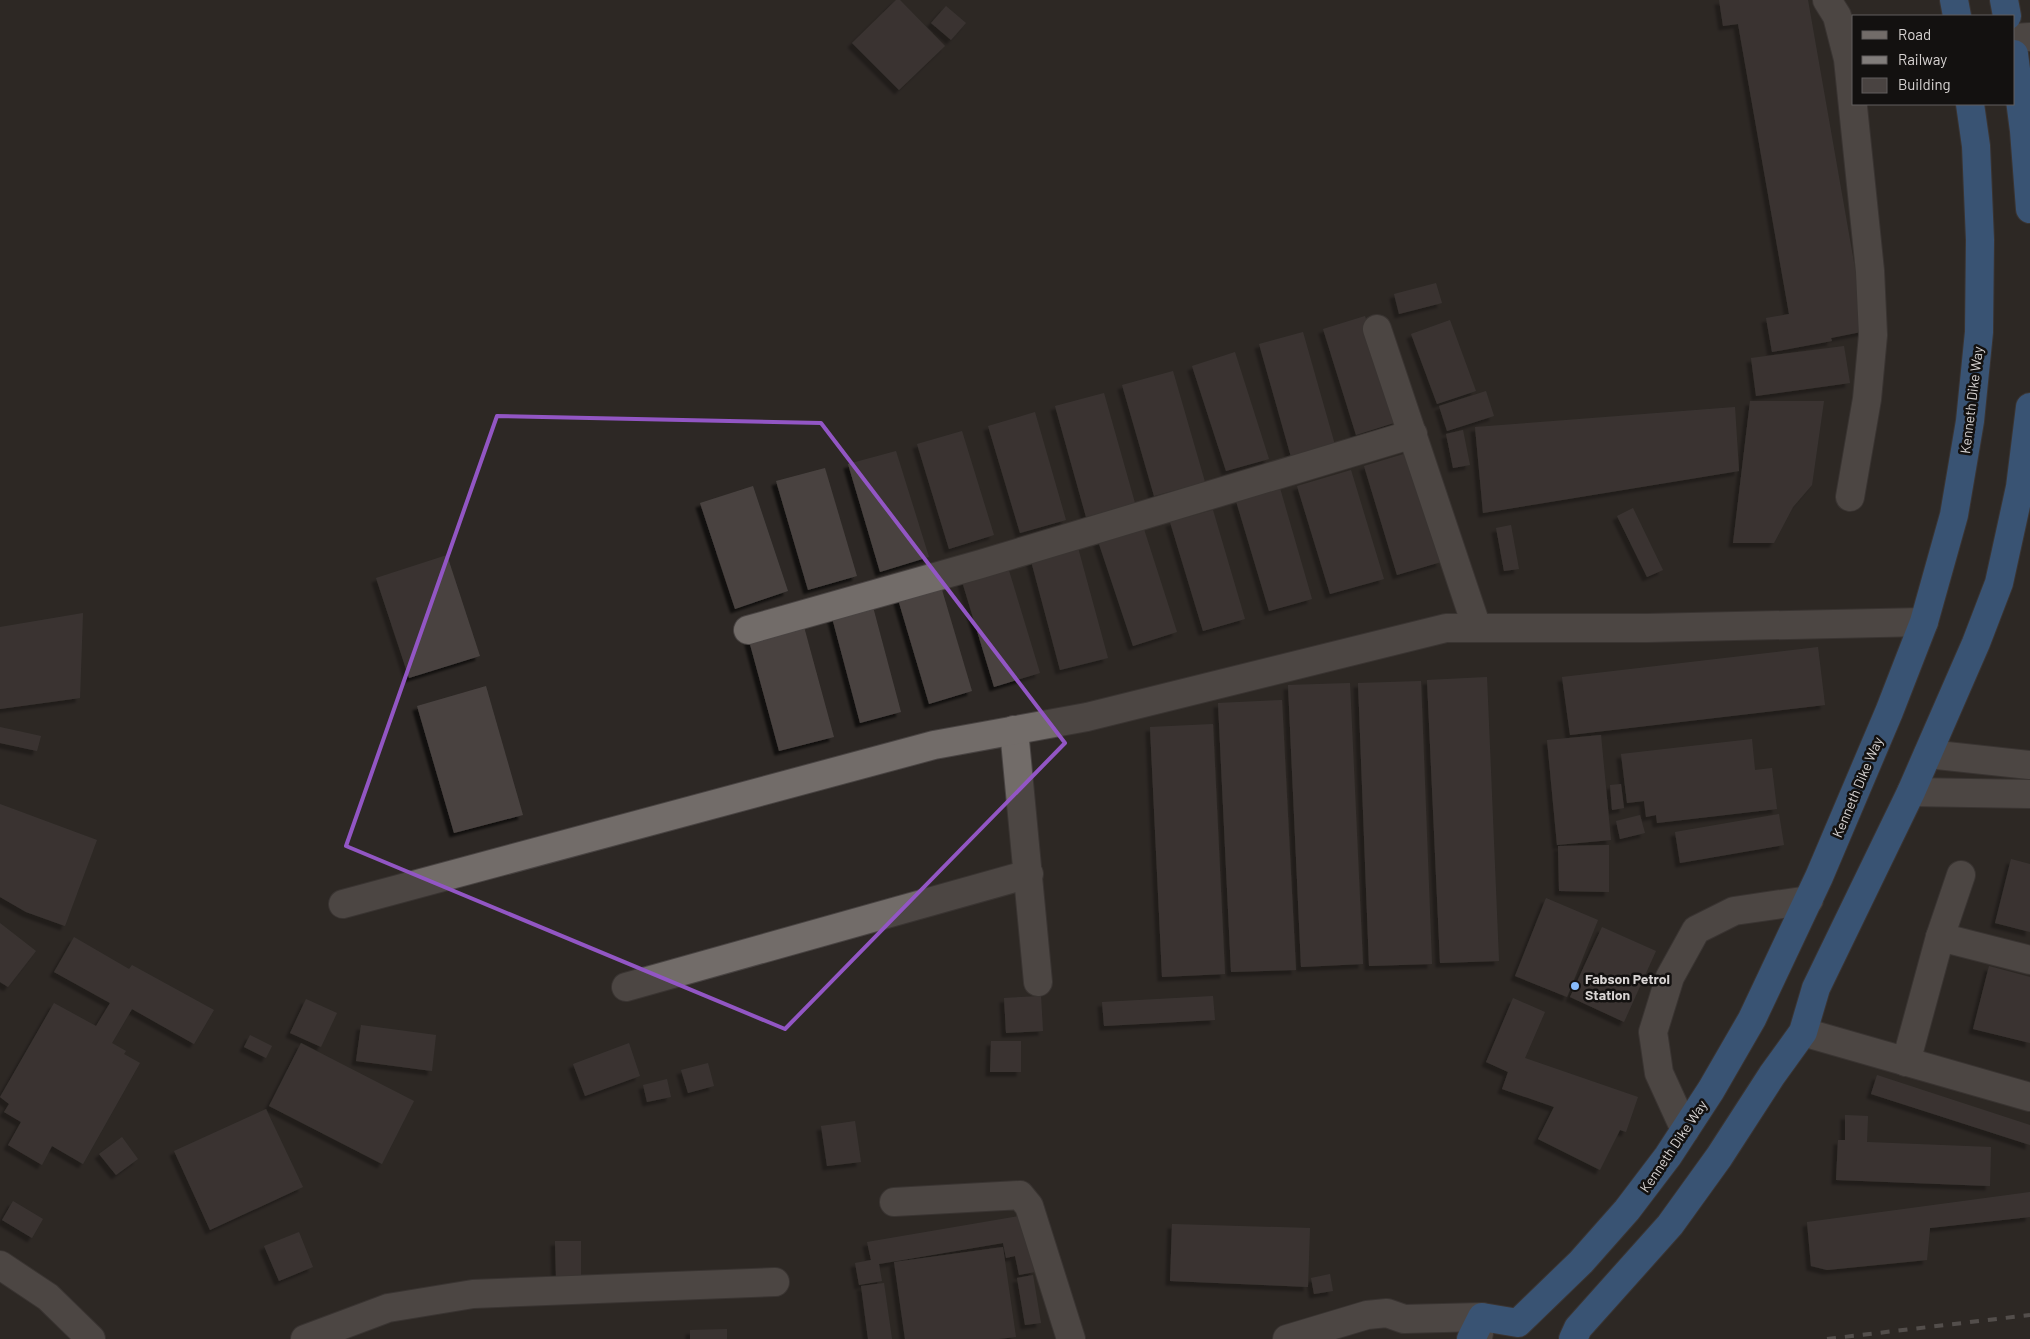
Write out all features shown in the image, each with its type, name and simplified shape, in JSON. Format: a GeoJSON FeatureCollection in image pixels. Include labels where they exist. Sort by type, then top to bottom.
{"type":"FeatureCollection","features":[{"type":"Feature","properties":{"kind":"highway"},"geometry":{"type":"LineString","coordinates":[[1954,0],[1957,15]]}},
{"type":"Feature","properties":{"kind":"highway"},"geometry":{"type":"LineString","coordinates":[[2004,0],[2007,15]]}},
{"type":"Feature","properties":{"kind":"highway"},"geometry":{"type":"LineString","coordinates":[[2015,62],[2024,131],[2030,210]]}},
{"type":"Feature","properties":{"kind":"highway","name":"Kenneth Dike Way"},"geometry":{"type":"LineString","coordinates":[[1477,1332],[1518,1323],[1581,1262],[1627,1210],[1668,1156],[1752,1019],[1809,900],[1889,712],[1924,622],[1954,515],[1970,421],[1979,332],[1980,240],[1976,146],[1970,105]]}},
{"type":"Feature","properties":{"kind":"highway"},"geometry":{"type":"LineString","coordinates":[[1573,1339],[1578,1328],[1670,1225],[1720,1157],[1772,1075],[1803,1032],[1816,988],[1911,792],[1976,643],[1999,583],[2020,487],[2030,407]]}},
{"type":"Feature","properties":{"kind":"street"},"geometry":{"type":"LineString","coordinates":[[1827,0],[1837,16],[1848,60],[1852,100]]}},
{"type":"Feature","properties":{"kind":"street"},"geometry":{"type":"LineString","coordinates":[[2015,38],[2030,38]]}},
{"type":"Feature","properties":{"kind":"street"},"geometry":{"type":"LineString","coordinates":[[1850,497],[1866,398],[1873,335],[1871,289],[1853,105]]}},
{"type":"Feature","properties":{"kind":"street"},"geometry":{"type":"LineString","coordinates":[[1376,329],[1477,628]]}},
{"type":"Feature","properties":{"kind":"street"},"geometry":{"type":"LineString","coordinates":[[748,630],[981,564],[1413,434]]}},
{"type":"Feature","properties":{"kind":"street"},"geometry":{"type":"LineString","coordinates":[[343,904],[934,745],[1087,717],[1446,628],[1648,628],[1924,622]]}},
{"type":"Feature","properties":{"kind":"street"},"geometry":{"type":"LineString","coordinates":[[1014,730],[1038,982]]}},
{"type":"Feature","properties":{"kind":"street"},"geometry":{"type":"LineString","coordinates":[[1928,754],[2030,765]]}},
{"type":"Feature","properties":{"kind":"street"},"geometry":{"type":"LineString","coordinates":[[1911,792],[2030,794]]}},
{"type":"Feature","properties":{"kind":"street"},"geometry":{"type":"LineString","coordinates":[[626,987],[1029,874]]}},
{"type":"Feature","properties":{"kind":"street"},"geometry":{"type":"LineString","coordinates":[[1906,1062],[1940,937],[1961,875]]}},
{"type":"Feature","properties":{"kind":"street"},"geometry":{"type":"LineString","coordinates":[[1684,1130],[1659,1073],[1654,1032],[1670,977],[1696,930],[1734,911],[1809,900]]}},
{"type":"Feature","properties":{"kind":"street"},"geometry":{"type":"LineString","coordinates":[[1940,937],[2030,960]]}},
{"type":"Feature","properties":{"kind":"street"},"geometry":{"type":"LineString","coordinates":[[1803,1032],[2030,1097]]}},
{"type":"Feature","properties":{"kind":"street"},"geometry":{"type":"LineString","coordinates":[[894,1202],[1020,1195],[1029,1206],[1071,1339]]}},
{"type":"Feature","properties":{"kind":"street"},"geometry":{"type":"LineString","coordinates":[[0,1265],[48,1297],[91,1339]]}},
{"type":"Feature","properties":{"kind":"street"},"geometry":{"type":"LineString","coordinates":[[305,1339],[388,1308],[473,1294],[775,1282]]}},
{"type":"Feature","properties":{"kind":"street"},"geometry":{"type":"LineString","coordinates":[[1287,1339],[1367,1315],[1387,1312],[1404,1319],[1477,1332]]}},
{"type":"Feature","properties":{"kind":"highlighted area"},"geometry":{"type":"Polygon","coordinates":[[[497,416],[821,423],[1065,743],[785,1029],[346,846],[497,416]]]}},
{"type":"Feature","properties":{"kind":"building"},"geometry":{"type":"Polygon","coordinates":[[[896,0],[900,0],[945,46],[899,90],[852,43],[896,0]]]}},
{"type":"Feature","properties":{"kind":"building"},"geometry":{"type":"Polygon","coordinates":[[[1719,0],[1808,0],[1866,331],[1831,338],[1832,341],[1772,352],[1766,318],[1789,314],[1738,24],[1723,26],[1719,0]]]}},
{"type":"Feature","properties":{"kind":"building"},"geometry":{"type":"Polygon","coordinates":[[[946,6],[966,23],[951,40],[931,23],[946,6]]]}},
{"type":"Feature","properties":{"kind":"building"},"geometry":{"type":"Polygon","coordinates":[[[1436,283],[1442,303],[1399,314],[1394,294],[1436,283]]]}},
{"type":"Feature","properties":{"kind":"building"},"geometry":{"type":"Polygon","coordinates":[[[1365,316],[1397,422],[1356,435],[1323,329],[1365,316]]]}},
{"type":"Feature","properties":{"kind":"building"},"geometry":{"type":"Polygon","coordinates":[[[1450,320],[1476,391],[1437,404],[1411,334],[1450,320]]]}},
{"type":"Feature","properties":{"kind":"building"},"geometry":{"type":"Polygon","coordinates":[[[1303,332],[1335,445],[1291,457],[1259,344],[1303,332]]]}},
{"type":"Feature","properties":{"kind":"building"},"geometry":{"type":"Polygon","coordinates":[[[1844,346],[1850,383],[1756,396],[1751,358],[1844,346]]]}},
{"type":"Feature","properties":{"kind":"building"},"geometry":{"type":"Polygon","coordinates":[[[1235,352],[1269,459],[1226,471],[1192,366],[1235,352]]]}},
{"type":"Feature","properties":{"kind":"building"},"geometry":{"type":"Polygon","coordinates":[[[1173,371],[1205,482],[1154,496],[1122,385],[1173,371]]]}},
{"type":"Feature","properties":{"kind":"building"},"geometry":{"type":"Polygon","coordinates":[[[1486,391],[1494,416],[1447,431],[1439,406],[1486,391]]]}},
{"type":"Feature","properties":{"kind":"building"},"geometry":{"type":"Polygon","coordinates":[[[1104,393],[1135,503],[1086,517],[1055,406],[1104,393]]]}},
{"type":"Feature","properties":{"kind":"building"},"geometry":{"type":"Polygon","coordinates":[[[1750,401],[1824,401],[1812,485],[1793,507],[1774,543],[1733,543],[1750,401]]]}},
{"type":"Feature","properties":{"kind":"building"},"geometry":{"type":"Polygon","coordinates":[[[1735,407],[1739,471],[1483,513],[1475,427],[1735,407]]]}},
{"type":"Feature","properties":{"kind":"building"},"geometry":{"type":"Polygon","coordinates":[[[1035,412],[1066,520],[1020,533],[988,426],[1035,412]]]}},
{"type":"Feature","properties":{"kind":"building"},"geometry":{"type":"Polygon","coordinates":[[[1463,430],[1470,465],[1453,468],[1446,434],[1463,430]]]}},
{"type":"Feature","properties":{"kind":"building"},"geometry":{"type":"Polygon","coordinates":[[[962,431],[994,535],[949,549],[917,444],[962,431]]]}},
{"type":"Feature","properties":{"kind":"building"},"geometry":{"type":"Polygon","coordinates":[[[896,451],[929,557],[880,572],[848,464],[896,451]]]}},
{"type":"Feature","properties":{"kind":"building"},"geometry":{"type":"Polygon","coordinates":[[[1407,453],[1441,562],[1397,575],[1364,466],[1407,453]]]}},
{"type":"Feature","properties":{"kind":"building"},"geometry":{"type":"Polygon","coordinates":[[[825,468],[857,576],[808,590],[776,481],[825,468]]]}},
{"type":"Feature","properties":{"kind":"building"},"geometry":{"type":"Polygon","coordinates":[[[1351,470],[1384,579],[1330,594],[1297,486],[1351,470]]]}},
{"type":"Feature","properties":{"kind":"building"},"geometry":{"type":"Polygon","coordinates":[[[753,486],[788,591],[735,609],[700,503],[753,486]]]}},
{"type":"Feature","properties":{"kind":"building"},"geometry":{"type":"Polygon","coordinates":[[[1280,488],[1312,599],[1269,611],[1236,501],[1280,488]]]}},
{"type":"Feature","properties":{"kind":"building"},"geometry":{"type":"Polygon","coordinates":[[[1633,508],[1663,570],[1647,577],[1617,516],[1633,508]]]}},
{"type":"Feature","properties":{"kind":"building"},"geometry":{"type":"Polygon","coordinates":[[[1213,510],[1245,619],[1203,631],[1170,522],[1213,510]]]}},
{"type":"Feature","properties":{"kind":"building"},"geometry":{"type":"Polygon","coordinates":[[[1511,525],[1519,569],[1504,571],[1496,528],[1511,525]]]}},
{"type":"Feature","properties":{"kind":"building"},"geometry":{"type":"Polygon","coordinates":[[[1143,526],[1177,632],[1133,646],[1098,541],[1143,526]]]}},
{"type":"Feature","properties":{"kind":"building"},"geometry":{"type":"Polygon","coordinates":[[[1077,544],[1108,658],[1060,670],[1030,557],[1077,544]]]}},
{"type":"Feature","properties":{"kind":"building"},"geometry":{"type":"Polygon","coordinates":[[[447,555],[480,656],[409,678],[376,578],[447,555]]]}},
{"type":"Feature","properties":{"kind":"building"},"geometry":{"type":"Polygon","coordinates":[[[1007,564],[1040,673],[994,687],[961,578],[1007,564]]]}},
{"type":"Feature","properties":{"kind":"building"},"geometry":{"type":"Polygon","coordinates":[[[940,583],[972,691],[929,704],[897,596],[940,583]]]}},
{"type":"Feature","properties":{"kind":"building"},"geometry":{"type":"Polygon","coordinates":[[[872,603],[901,712],[860,723],[831,614],[872,603]]]}},
{"type":"Feature","properties":{"kind":"building"},"geometry":{"type":"Polygon","coordinates":[[[83,613],[80,698],[0,709],[0,627],[83,613]]]}},
{"type":"Feature","properties":{"kind":"building"},"geometry":{"type":"Polygon","coordinates":[[[803,623],[834,737],[779,751],[748,637],[803,623]]]}},
{"type":"Feature","properties":{"kind":"building"},"geometry":{"type":"Polygon","coordinates":[[[1818,647],[1825,705],[1570,735],[1562,677],[1818,647]]]}},
{"type":"Feature","properties":{"kind":"building"},"geometry":{"type":"Polygon","coordinates":[[[1487,677],[1499,961],[1440,963],[1427,680],[1487,677]]]}},
{"type":"Feature","properties":{"kind":"building"},"geometry":{"type":"Polygon","coordinates":[[[1421,681],[1432,964],[1369,966],[1358,683],[1421,681]]]}},
{"type":"Feature","properties":{"kind":"building"},"geometry":{"type":"Polygon","coordinates":[[[1350,683],[1363,964],[1301,967],[1288,685],[1350,683]]]}},
{"type":"Feature","properties":{"kind":"building"},"geometry":{"type":"Polygon","coordinates":[[[486,686],[523,815],[454,833],[417,706],[486,686]]]}},
{"type":"Feature","properties":{"kind":"building"},"geometry":{"type":"Polygon","coordinates":[[[1282,700],[1296,970],[1231,972],[1218,703],[1282,700]]]}},
{"type":"Feature","properties":{"kind":"building"},"geometry":{"type":"Polygon","coordinates":[[[1213,724],[1225,974],[1162,977],[1150,727],[1213,724]]]}},
{"type":"Feature","properties":{"kind":"building"},"geometry":{"type":"Polygon","coordinates":[[[0,727],[41,736],[37,751],[0,743],[0,727]]]}},
{"type":"Feature","properties":{"kind":"building"},"geometry":{"type":"Polygon","coordinates":[[[1601,735],[1611,840],[1557,845],[1547,740],[1601,735]]]}},
{"type":"Feature","properties":{"kind":"building"},"geometry":{"type":"Polygon","coordinates":[[[1752,739],[1755,770],[1772,768],[1777,809],[1657,823],[1656,815],[1646,817],[1644,801],[1627,803],[1621,754],[1752,739]]]}},
{"type":"Feature","properties":{"kind":"building"},"geometry":{"type":"Polygon","coordinates":[[[1621,784],[1624,808],[1612,810],[1610,785],[1621,784]]]}},
{"type":"Feature","properties":{"kind":"building"},"geometry":{"type":"Polygon","coordinates":[[[0,804],[97,840],[65,926],[26,912],[0,897],[0,804]]]}},
{"type":"Feature","properties":{"kind":"building"},"geometry":{"type":"Polygon","coordinates":[[[1779,814],[1784,845],[1680,863],[1675,832],[1779,814]]]}},
{"type":"Feature","properties":{"kind":"building"},"geometry":{"type":"Polygon","coordinates":[[[1640,815],[1645,833],[1620,839],[1616,821],[1640,815]]]}},
{"type":"Feature","properties":{"kind":"building"},"geometry":{"type":"Polygon","coordinates":[[[1609,845],[1609,892],[1559,891],[1558,846],[1609,845]]]}},
{"type":"Feature","properties":{"kind":"building"},"geometry":{"type":"Polygon","coordinates":[[[2011,859],[2030,864],[2030,932],[1995,923],[2011,859]]]}},
{"type":"Feature","properties":{"kind":"building"},"geometry":{"type":"Polygon","coordinates":[[[1546,898],[1598,920],[1567,997],[1515,976],[1546,898]]]}},
{"type":"Feature","properties":{"kind":"building"},"geometry":{"type":"Polygon","coordinates":[[[0,923],[36,951],[8,987],[0,982],[0,923]]]}},
{"type":"Feature","properties":{"kind":"building"},"geometry":{"type":"Polygon","coordinates":[[[1602,927],[1656,951],[1624,1022],[1570,997],[1602,927]]]}},
{"type":"Feature","properties":{"kind":"building"},"geometry":{"type":"Polygon","coordinates":[[[74,937],[129,969],[132,965],[214,1010],[194,1044],[132,1009],[112,1043],[126,1051],[124,1054],[140,1063],[83,1164],[52,1146],[42,1165],[8,1145],[21,1122],[4,1112],[9,1104],[0,1097],[54,1003],[96,1026],[110,1003],[54,972],[74,937]]]}},
{"type":"Feature","properties":{"kind":"building"},"geometry":{"type":"Polygon","coordinates":[[[1989,966],[2030,977],[2030,1043],[1973,1029],[1989,966]]]}},
{"type":"Feature","properties":{"kind":"building"},"geometry":{"type":"Polygon","coordinates":[[[1041,996],[1043,1031],[1006,1033],[1004,998],[1041,996]]]}},
{"type":"Feature","properties":{"kind":"building"},"geometry":{"type":"Polygon","coordinates":[[[1213,996],[1215,1020],[1104,1026],[1102,1002],[1213,996]]]}},
{"type":"Feature","properties":{"kind":"building"},"geometry":{"type":"Polygon","coordinates":[[[1513,998],[1545,1012],[1525,1058],[1638,1097],[1626,1132],[1620,1130],[1600,1170],[1538,1139],[1554,1107],[1502,1089],[1508,1072],[1486,1062],[1513,998]]]}},
{"type":"Feature","properties":{"kind":"building"},"geometry":{"type":"Polygon","coordinates":[[[306,999],[337,1013],[321,1047],[290,1033],[306,999]]]}},
{"type":"Feature","properties":{"kind":"building"},"geometry":{"type":"Polygon","coordinates":[[[361,1025],[436,1035],[432,1071],[356,1061],[361,1025]]]}},
{"type":"Feature","properties":{"kind":"building"},"geometry":{"type":"Polygon","coordinates":[[[250,1035],[272,1046],[266,1058],[244,1047],[250,1035]]]}},
{"type":"Feature","properties":{"kind":"building"},"geometry":{"type":"Polygon","coordinates":[[[991,1041],[1021,1041],[1021,1072],[990,1072],[991,1041]]]}},
{"type":"Feature","properties":{"kind":"building"},"geometry":{"type":"Polygon","coordinates":[[[301,1043],[414,1101],[382,1164],[269,1106],[301,1043]]]}},
{"type":"Feature","properties":{"kind":"building"},"geometry":{"type":"Polygon","coordinates":[[[629,1043],[640,1076],[585,1096],[573,1064],[629,1043]]]}},
{"type":"Feature","properties":{"kind":"building"},"geometry":{"type":"Polygon","coordinates":[[[708,1063],[714,1086],[688,1093],[681,1070],[708,1063]]]}},
{"type":"Feature","properties":{"kind":"building"},"geometry":{"type":"Polygon","coordinates":[[[1877,1075],[2030,1125],[2030,1145],[1871,1094],[1877,1075]]]}},
{"type":"Feature","properties":{"kind":"building"},"geometry":{"type":"Polygon","coordinates":[[[667,1079],[671,1097],[647,1102],[643,1085],[667,1079]]]}},
{"type":"Feature","properties":{"kind":"building"},"geometry":{"type":"Polygon","coordinates":[[[266,1109],[303,1187],[210,1230],[174,1151],[266,1109]]]}},
{"type":"Feature","properties":{"kind":"building"},"geometry":{"type":"Polygon","coordinates":[[[1845,1115],[1868,1116],[1867,1142],[1991,1147],[1990,1186],[1836,1180],[1838,1140],[1845,1140],[1845,1115]]]}},
{"type":"Feature","properties":{"kind":"building"},"geometry":{"type":"Polygon","coordinates":[[[855,1121],[861,1162],[827,1166],[821,1126],[855,1121]]]}},
{"type":"Feature","properties":{"kind":"building"},"geometry":{"type":"Polygon","coordinates":[[[122,1137],[138,1159],[116,1175],[99,1154],[122,1137]]]}},
{"type":"Feature","properties":{"kind":"building"},"geometry":{"type":"Polygon","coordinates":[[[2030,1192],[2030,1217],[1930,1228],[1927,1260],[1827,1270],[1811,1266],[1807,1222],[2030,1192]]]}},
{"type":"Feature","properties":{"kind":"building"},"geometry":{"type":"Polygon","coordinates":[[[13,1201],[43,1219],[32,1238],[2,1220],[13,1201]]]}},
{"type":"Feature","properties":{"kind":"building"},"geometry":{"type":"Polygon","coordinates":[[[1025,1215],[1035,1272],[1019,1275],[1015,1256],[1006,1258],[1003,1243],[879,1264],[882,1281],[859,1285],[855,1263],[871,1260],[867,1242],[1025,1215]]]}},
{"type":"Feature","properties":{"kind":"building"},"geometry":{"type":"Polygon","coordinates":[[[1172,1224],[1310,1228],[1308,1287],[1170,1281],[1172,1224]]]}},
{"type":"Feature","properties":{"kind":"building"},"geometry":{"type":"Polygon","coordinates":[[[299,1232],[313,1267],[279,1281],[264,1246],[299,1232]]]}},
{"type":"Feature","properties":{"kind":"building"},"geometry":{"type":"Polygon","coordinates":[[[555,1241],[581,1241],[581,1278],[556,1278],[555,1241]]]}},
{"type":"Feature","properties":{"kind":"building"},"geometry":{"type":"Polygon","coordinates":[[[1003,1247],[1016,1337],[998,1339],[905,1339],[894,1262],[1003,1247]]]}},
{"type":"Feature","properties":{"kind":"building"},"geometry":{"type":"Polygon","coordinates":[[[1330,1274],[1333,1291],[1314,1294],[1311,1278],[1330,1274]]]}},
{"type":"Feature","properties":{"kind":"building"},"geometry":{"type":"Polygon","coordinates":[[[1033,1275],[1041,1323],[1025,1325],[1017,1278],[1033,1275]]]}},
{"type":"Feature","properties":{"kind":"building"},"geometry":{"type":"Polygon","coordinates":[[[884,1283],[892,1339],[868,1339],[861,1286],[884,1283]]]}},
{"type":"Feature","properties":{"kind":"building"},"geometry":{"type":"Polygon","coordinates":[[[727,1329],[727,1339],[690,1339],[690,1330],[727,1329]]]}},
{"type":"Feature","properties":{"kind":"railway"},"geometry":{"type":"LineString","coordinates":[[1827,1339],[2030,1315]]}},
{"type":"Feature","properties":{"kind":"place","name":"Fabson Petrol Station"},"geometry":{"type":"Point","coordinates":[1575,986]}}]}
